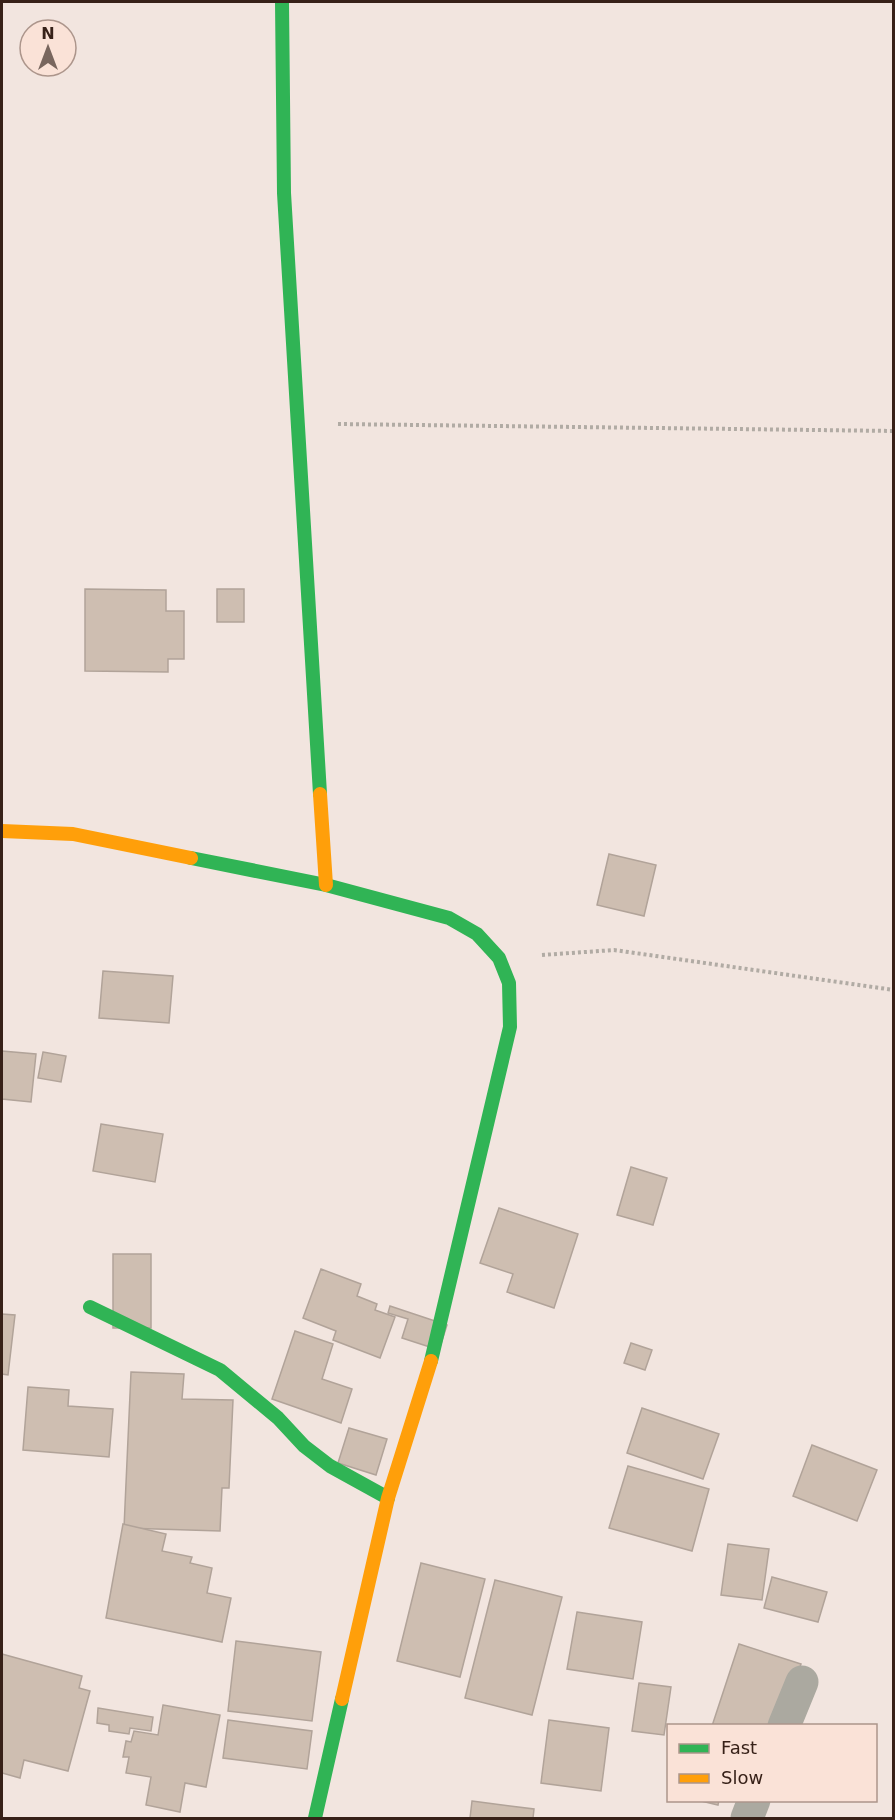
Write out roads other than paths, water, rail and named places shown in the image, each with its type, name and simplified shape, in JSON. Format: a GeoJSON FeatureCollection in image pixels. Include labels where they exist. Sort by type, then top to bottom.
{"type":"FeatureCollection","features":[{"type":"Feature","properties":{"kind":"street"},"geometry":{"type":"LineString","coordinates":[[282,2],[284,193],[326,885]]}},
{"type":"Feature","properties":{"kind":"street"},"geometry":{"type":"LineString","coordinates":[[2,831],[74,834],[326,885],[449,918],[477,934],[499,958],[510,983],[510,1028],[436,1346],[388,1498],[315,1818]]}},
{"type":"Feature","properties":{"kind":"street"},"geometry":{"type":"LineString","coordinates":[[90,1307],[220,1370],[278,1418],[304,1446],[330,1466],[388,1498]]}},
{"type":"Feature","properties":{"kind":"street"},"geometry":{"type":"LineString","coordinates":[[784,1724],[802,1682]]}},
{"type":"Feature","properties":{"kind":"street"},"geometry":{"type":"LineString","coordinates":[[747,1818],[753,1802]]}}]}
